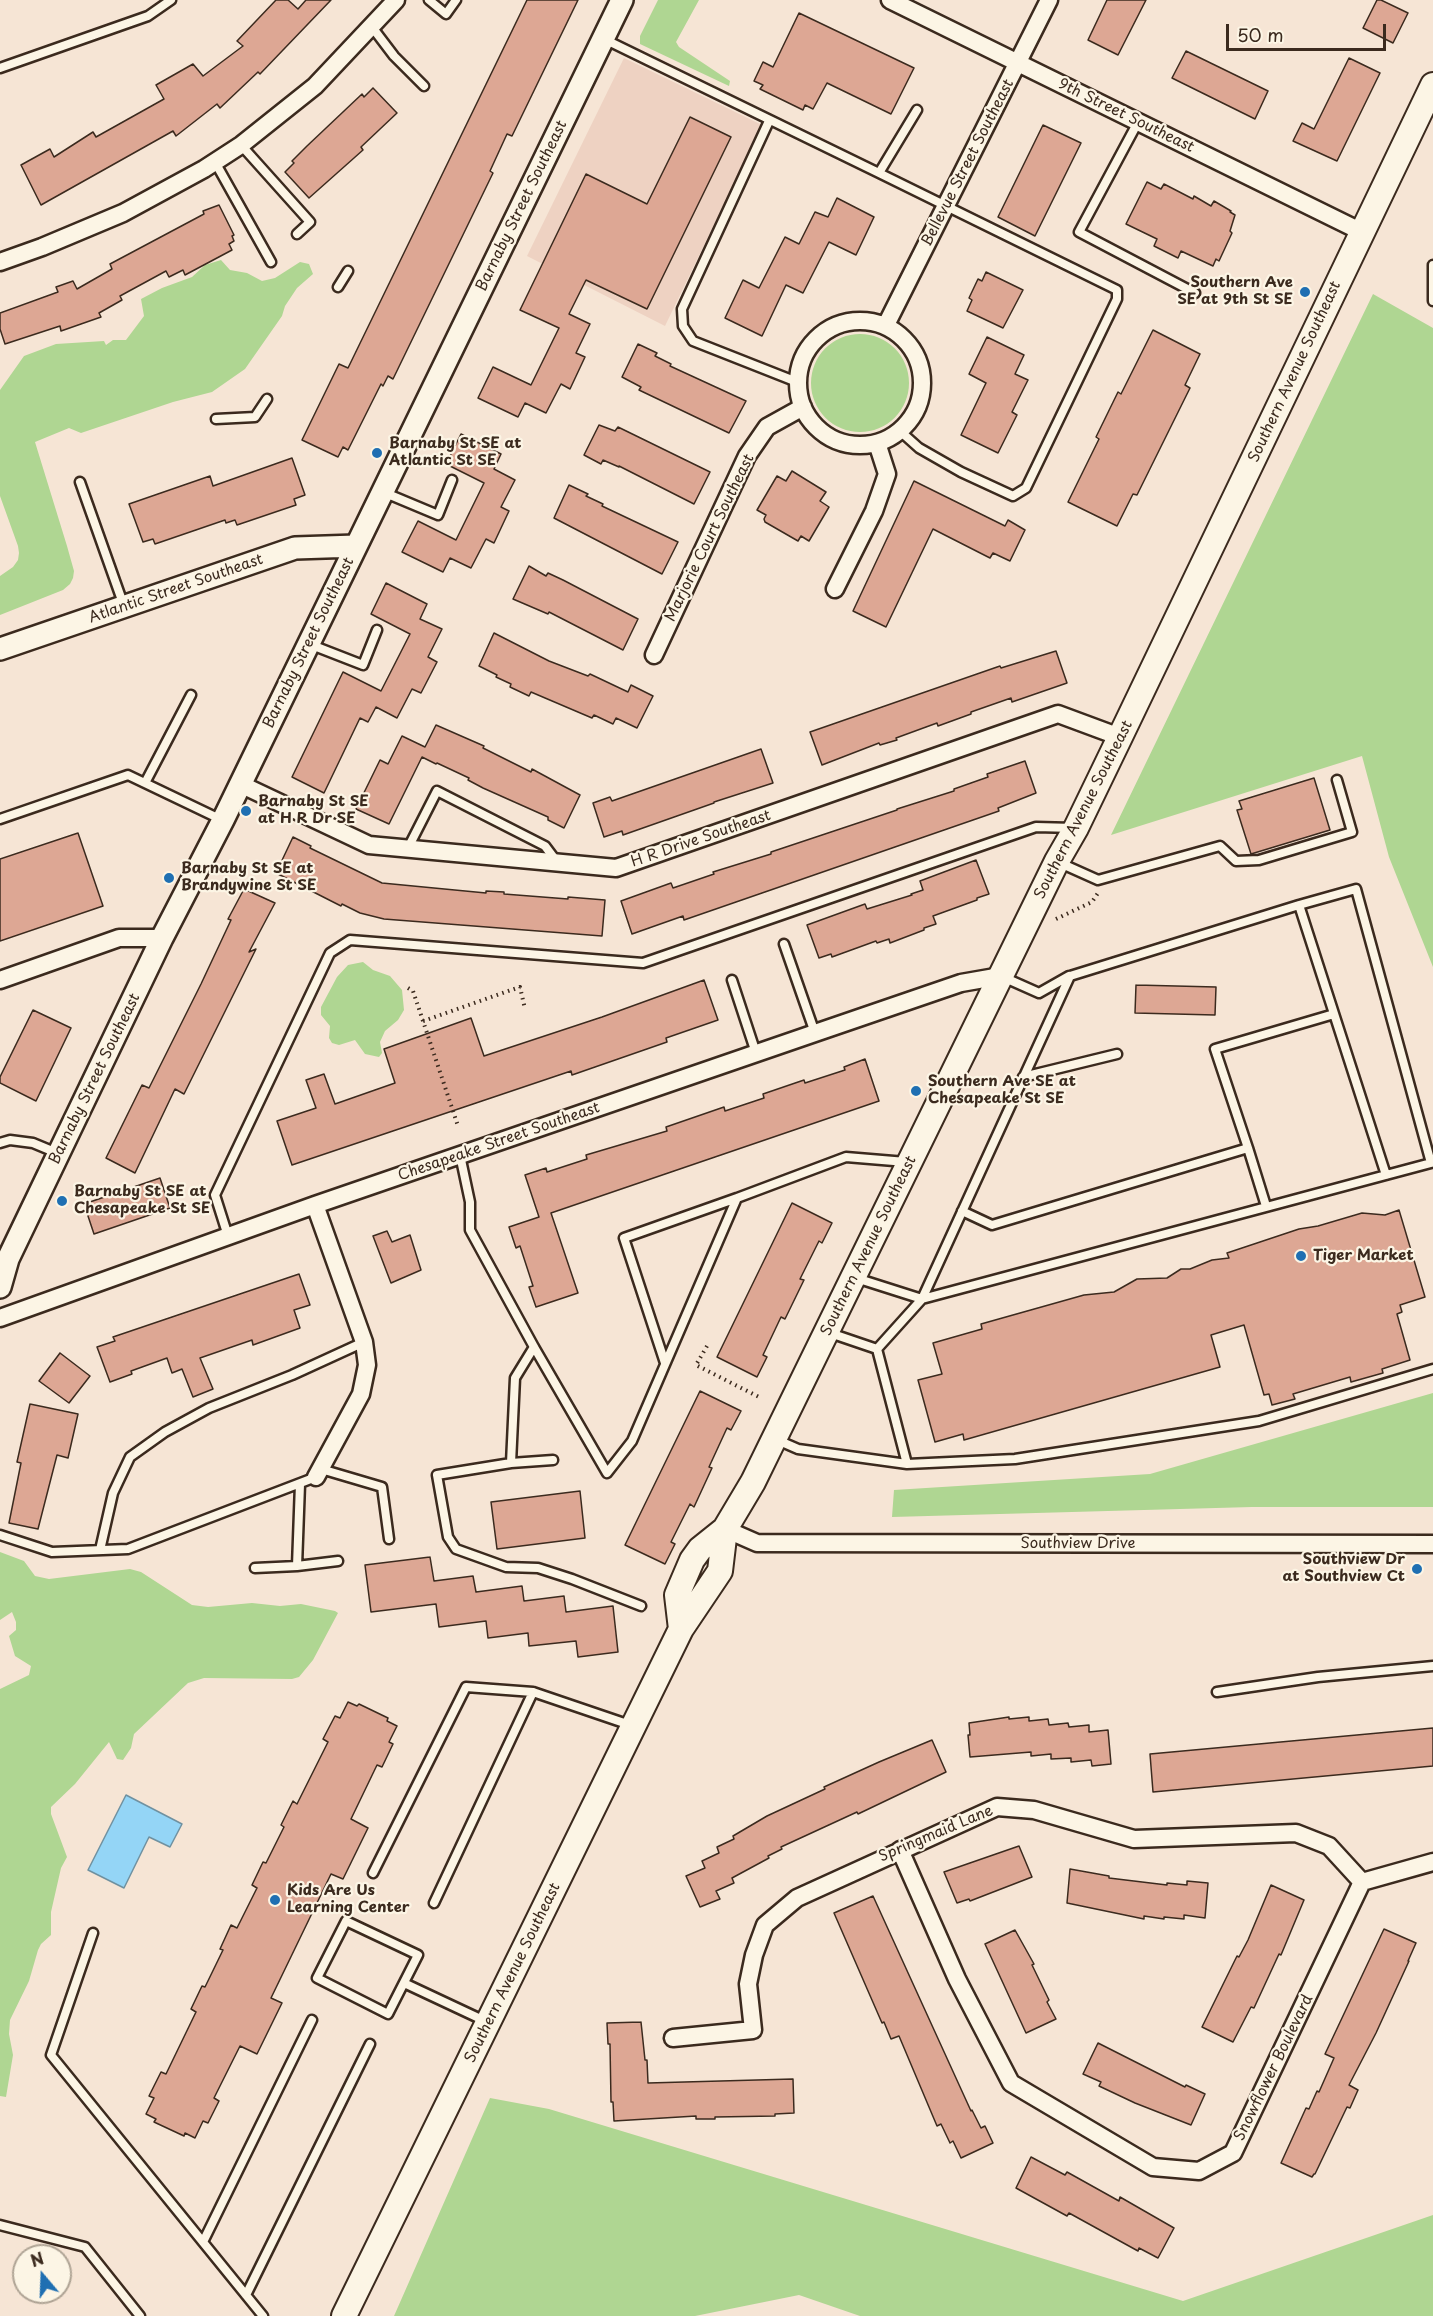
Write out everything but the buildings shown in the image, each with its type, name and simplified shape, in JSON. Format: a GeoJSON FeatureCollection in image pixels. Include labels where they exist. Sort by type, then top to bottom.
{"type":"FeatureCollection","features":[{"type":"Feature","properties":{"kind":"main road","name":"Southern Avenue Southeast"},"geometry":{"type":"LineString","coordinates":[[344,2316],[681,1629],[720,1571],[725,1529],[753,1482],[1057,861],[1076,828],[1362,232],[1422,116],[1433,85]]}},
{"type":"Feature","properties":{"kind":"street"},"geometry":{"type":"LineString","coordinates":[[0,262],[123,213],[164,193],[241,145],[315,86],[396,0]]}},
{"type":"Feature","properties":{"kind":"street","name":"Barnaby Street Southeast"},"geometry":{"type":"LineString","coordinates":[[0,1287],[8,1259],[162,938],[223,820],[622,0]]}},
{"type":"Feature","properties":{"kind":"street","name":"9th Street Southeast"},"geometry":{"type":"LineString","coordinates":[[890,0],[1362,232]]}},
{"type":"Feature","properties":{"kind":"street","name":"Bellevue Street Southeast"},"geometry":{"type":"LineString","coordinates":[[886,325],[1049,0]]}},
{"type":"Feature","properties":{"kind":"street"},"geometry":{"type":"LineString","coordinates":[[852,320],[886,325],[906,339],[915,351],[922,370],[923,391],[919,405],[913,417],[900,431],[877,443],[850,444],[833,439],[811,422],[803,407],[797,382],[801,361],[826,330],[852,320]]}},
{"type":"Feature","properties":{"kind":"street","name":"Marjorie Court Southeast"},"geometry":{"type":"LineString","coordinates":[[654,655],[747,456],[767,427],[803,407]]}},
{"type":"Feature","properties":{"kind":"street"},"geometry":{"type":"LineString","coordinates":[[835,590],[874,511],[887,474],[877,443]]}},
{"type":"Feature","properties":{"kind":"street","name":"Atlantic Street Southeast"},"geometry":{"type":"LineString","coordinates":[[0,650],[295,548],[356,546]]}},
{"type":"Feature","properties":{"kind":"street","name":"H R Drive Southeast"},"geometry":{"type":"LineString","coordinates":[[240,784],[369,845],[616,868],[1058,714],[1120,737]]}},
{"type":"Feature","properties":{"kind":"street"},"geometry":{"type":"LineString","coordinates":[[0,980],[119,938],[162,938]]}},
{"type":"Feature","properties":{"kind":"street","name":"Chesapeake Street Southeast"},"geometry":{"type":"LineString","coordinates":[[0,1318],[315,1205],[756,1053],[961,983],[1001,976]]}},
{"type":"Feature","properties":{"kind":"street"},"geometry":{"type":"LineString","coordinates":[[315,1205],[364,1342],[367,1365],[364,1385],[318,1473]]}},
{"type":"Feature","properties":{"kind":"street","name":"Southview Drive"},"geometry":{"type":"LineString","coordinates":[[725,1529],[757,1543],[1433,1544]]}},
{"type":"Feature","properties":{"kind":"street","name":"Springmaid Lane"},"geometry":{"type":"LineString","coordinates":[[673,2038],[753,2030],[748,1984],[754,1955],[765,1925],[797,1898],[997,1807],[1034,1810],[1134,1839],[1296,1833],[1329,1846],[1362,1882]]}},
{"type":"Feature","properties":{"kind":"street","name":"Snowflower Boulevard"},"geometry":{"type":"LineString","coordinates":[[900,1850],[957,1979],[1011,2083],[1153,2167],[1199,2171],[1233,2153],[1362,1882]]}},
{"type":"Feature","properties":{"kind":"street"},"geometry":{"type":"LineString","coordinates":[[1362,1882],[1433,1862]]}},
{"type":"Feature","properties":{"kind":"lane"},"geometry":{"type":"LineString","coordinates":[[0,68],[148,16],[171,0]]}},
{"type":"Feature","properties":{"kind":"lane"},"geometry":{"type":"LineString","coordinates":[[429,0],[446,14],[456,0]]}},
{"type":"Feature","properties":{"kind":"lane"},"geometry":{"type":"LineString","coordinates":[[372,27],[394,56],[424,86]]}},
{"type":"Feature","properties":{"kind":"lane"},"geometry":{"type":"LineString","coordinates":[[603,39],[1117,290],[1118,299],[1026,488],[1013,496],[961,472],[920,448],[900,431]]}},
{"type":"Feature","properties":{"kind":"lane"},"geometry":{"type":"LineString","coordinates":[[879,173],[917,110]]}},
{"type":"Feature","properties":{"kind":"lane"},"geometry":{"type":"LineString","coordinates":[[769,121],[682,309],[683,326],[693,341],[797,382]]}},
{"type":"Feature","properties":{"kind":"lane"},"geometry":{"type":"LineString","coordinates":[[1138,122],[1079,232],[1195,293]]}},
{"type":"Feature","properties":{"kind":"lane"},"geometry":{"type":"LineString","coordinates":[[241,145],[309,222],[297,234]]}},
{"type":"Feature","properties":{"kind":"lane"},"geometry":{"type":"LineString","coordinates":[[215,162],[271,262]]}},
{"type":"Feature","properties":{"kind":"lane"},"geometry":{"type":"LineString","coordinates":[[1433,265],[1433,302]]}},
{"type":"Feature","properties":{"kind":"lane"},"geometry":{"type":"LineString","coordinates":[[338,287],[348,271]]}},
{"type":"Feature","properties":{"kind":"lane"},"geometry":{"type":"LineString","coordinates":[[216,419],[255,417],[267,399]]}},
{"type":"Feature","properties":{"kind":"lane"},"geometry":{"type":"LineString","coordinates":[[383,492],[438,515],[453,480]]}},
{"type":"Feature","properties":{"kind":"lane"},"geometry":{"type":"LineString","coordinates":[[80,482],[124,607]]}},
{"type":"Feature","properties":{"kind":"lane"},"geometry":{"type":"LineString","coordinates":[[309,644],[363,665],[377,630]]}},
{"type":"Feature","properties":{"kind":"lane"},"geometry":{"type":"LineString","coordinates":[[145,783],[190,695]]}},
{"type":"Feature","properties":{"kind":"lane"},"geometry":{"type":"LineString","coordinates":[[0,819],[128,775],[223,820]]}},
{"type":"Feature","properties":{"kind":"lane"},"geometry":{"type":"LineString","coordinates":[[1057,861],[1098,880],[1220,846],[1236,861],[1258,860],[1352,832],[1337,780]]}},
{"type":"Feature","properties":{"kind":"lane"},"geometry":{"type":"LineString","coordinates":[[408,849],[437,791],[545,846],[557,862]]}},
{"type":"Feature","properties":{"kind":"lane"},"geometry":{"type":"LineString","coordinates":[[228,1236],[215,1195],[330,953],[350,940],[643,963],[1036,827],[1076,828]]}},
{"type":"Feature","properties":{"kind":"lane"},"geometry":{"type":"LineString","coordinates":[[1001,976],[1039,993],[1070,976],[1356,889],[1433,1173]]}},
{"type":"Feature","properties":{"kind":"lane"},"geometry":{"type":"LineString","coordinates":[[1299,905],[1386,1175]]}},
{"type":"Feature","properties":{"kind":"lane"},"geometry":{"type":"LineString","coordinates":[[784,944],[815,1033]]}},
{"type":"Feature","properties":{"kind":"lane"},"geometry":{"type":"LineString","coordinates":[[877,1349],[922,1299],[1070,976]]}},
{"type":"Feature","properties":{"kind":"lane"},"geometry":{"type":"LineString","coordinates":[[732,980],[756,1053]]}},
{"type":"Feature","properties":{"kind":"lane"},"geometry":{"type":"LineString","coordinates":[[1266,1206],[1215,1049],[1334,1014]]}},
{"type":"Feature","properties":{"kind":"lane"},"geometry":{"type":"LineString","coordinates":[[1023,1077],[1117,1054]]}},
{"type":"Feature","properties":{"kind":"lane"},"geometry":{"type":"LineString","coordinates":[[0,1143],[10,1140],[33,1143],[59,1154]]}},
{"type":"Feature","properties":{"kind":"lane"},"geometry":{"type":"LineString","coordinates":[[962,1211],[992,1225],[1248,1148]]}},
{"type":"Feature","properties":{"kind":"lane"},"geometry":{"type":"LineString","coordinates":[[460,1155],[470,1202],[470,1230],[607,1473],[632,1441],[737,1198]]}},
{"type":"Feature","properties":{"kind":"lane"},"geometry":{"type":"LineString","coordinates":[[665,1363],[624,1238],[846,1157],[911,1162]]}},
{"type":"Feature","properties":{"kind":"lane"},"geometry":{"type":"LineString","coordinates":[[854,1278],[922,1299],[1431,1162]]}},
{"type":"Feature","properties":{"kind":"lane"},"geometry":{"type":"LineString","coordinates":[[827,1332],[877,1349]]}},
{"type":"Feature","properties":{"kind":"lane"},"geometry":{"type":"LineString","coordinates":[[100,1550],[113,1493],[130,1457],[165,1432],[209,1408],[292,1375],[364,1342]]}},
{"type":"Feature","properties":{"kind":"lane"},"geometry":{"type":"LineString","coordinates":[[511,1463],[515,1378],[534,1347]]}},
{"type":"Feature","properties":{"kind":"lane"},"geometry":{"type":"LineString","coordinates":[[877,1349],[907,1464]]}},
{"type":"Feature","properties":{"kind":"lane"},"geometry":{"type":"LineString","coordinates":[[775,1438],[798,1449],[907,1464],[1015,1459],[1259,1421],[1433,1369]]}},
{"type":"Feature","properties":{"kind":"lane"},"geometry":{"type":"LineString","coordinates":[[552,1460],[511,1463],[437,1475],[448,1537],[456,1549],[506,1567],[538,1568],[641,1606]]}},
{"type":"Feature","properties":{"kind":"lane"},"geometry":{"type":"LineString","coordinates":[[0,1535],[52,1552],[128,1549],[300,1484],[318,1473],[382,1487],[389,1539]]}},
{"type":"Feature","properties":{"kind":"lane"},"geometry":{"type":"LineString","coordinates":[[297,1566],[300,1484]]}},
{"type":"Feature","properties":{"kind":"lane"},"geometry":{"type":"LineString","coordinates":[[255,1568],[338,1561]]}},
{"type":"Feature","properties":{"kind":"lane"},"geometry":{"type":"LineString","coordinates":[[1217,1692],[1318,1677],[1433,1666]]}},
{"type":"Feature","properties":{"kind":"lane"},"geometry":{"type":"LineString","coordinates":[[373,1873],[465,1687],[533,1692],[633,1726]]}},
{"type":"Feature","properties":{"kind":"lane"},"geometry":{"type":"LineString","coordinates":[[434,1903],[533,1692]]}},
{"type":"Feature","properties":{"kind":"lane"},"geometry":{"type":"LineString","coordinates":[[346,1921],[418,1955],[404,1983],[388,2014],[317,1978],[346,1921]]}},
{"type":"Feature","properties":{"kind":"lane"},"geometry":{"type":"LineString","coordinates":[[93,1933],[51,2055],[262,2316]]}},
{"type":"Feature","properties":{"kind":"lane"},"geometry":{"type":"LineString","coordinates":[[404,1983],[488,2022]]}},
{"type":"Feature","properties":{"kind":"lane"},"geometry":{"type":"LineString","coordinates":[[203,2242],[312,2020]]}},
{"type":"Feature","properties":{"kind":"lane"},"geometry":{"type":"LineString","coordinates":[[246,2295],[370,2044]]}},
{"type":"Feature","properties":{"kind":"lane"},"geometry":{"type":"LineString","coordinates":[[0,2225],[85,2247],[140,2316]]}},
{"type":"Feature","properties":{"kind":"path"},"geometry":{"type":"LineString","coordinates":[[1056,919],[1092,902],[1109,877]]}},
{"type":"Feature","properties":{"kind":"path"},"geometry":{"type":"LineString","coordinates":[[423,1021],[520,987],[525,1009]]}},
{"type":"Feature","properties":{"kind":"path"},"geometry":{"type":"LineString","coordinates":[[408,988],[413,991],[458,1126]]}},
{"type":"Feature","properties":{"kind":"path"},"geometry":{"type":"LineString","coordinates":[[707,1346],[696,1365],[759,1397]]}},
{"type":"Feature","properties":{"kind":"shaded area"},"geometry":{"type":"Polygon","coordinates":[[[624,58],[762,125],[665,326],[527,256],[624,58]]]}},
{"type":"Feature","properties":{"kind":"green space"},"geometry":{"type":"Polygon","coordinates":[[[658,0],[699,0],[676,42],[679,47],[730,81],[729,86],[640,44],[640,36],[658,0]]]}},
{"type":"Feature","properties":{"kind":"green space"},"geometry":{"type":"Polygon","coordinates":[[[221,260],[230,270],[247,273],[262,281],[275,278],[300,262],[309,264],[313,274],[297,288],[285,306],[282,316],[245,369],[212,392],[173,402],[81,433],[69,428],[35,442],[74,571],[73,578],[63,590],[0,615],[0,576],[13,567],[18,560],[19,553],[0,496],[0,390],[24,356],[56,344],[104,341],[106,345],[113,340],[126,340],[144,316],[141,299],[192,277],[205,265],[221,260]]]}},
{"type":"Feature","properties":{"kind":"green space"},"geometry":{"type":"Polygon","coordinates":[[[1373,294],[1433,328],[1433,967],[1389,857],[1362,756],[1111,835],[1373,294]]]}},
{"type":"Feature","properties":{"kind":"green space"},"geometry":{"type":"Polygon","coordinates":[[[860,334],[870,335],[887,342],[901,356],[908,373],[908,393],[901,410],[887,424],[870,431],[860,432],[850,431],[833,424],[819,410],[812,393],[811,383],[812,373],[819,356],[833,342],[850,335],[860,334]]]}},
{"type":"Feature","properties":{"kind":"green space"},"geometry":{"type":"Polygon","coordinates":[[[363,962],[373,970],[390,976],[402,990],[404,1010],[398,1020],[385,1031],[380,1042],[382,1053],[379,1057],[365,1054],[355,1040],[339,1045],[332,1043],[329,1038],[330,1026],[321,1015],[321,1007],[337,977],[348,965],[363,962]]]}},
{"type":"Feature","properties":{"kind":"green space"},"geometry":{"type":"Polygon","coordinates":[[[1433,1393],[1433,1507],[1252,1507],[892,1517],[894,1490],[1150,1474],[1433,1393]]]}},
{"type":"Feature","properties":{"kind":"green space"},"geometry":{"type":"Polygon","coordinates":[[[0,1552],[24,1561],[35,1576],[49,1579],[130,1569],[141,1572],[192,1605],[208,1607],[252,1603],[280,1606],[301,1604],[338,1613],[313,1660],[299,1677],[292,1679],[204,1678],[188,1683],[134,1734],[131,1748],[123,1760],[117,1759],[109,1742],[75,1784],[51,1807],[51,1814],[67,1857],[61,1868],[51,1912],[51,1935],[38,1950],[29,1981],[10,2020],[9,2034],[13,2055],[6,2097],[0,2096],[0,1689],[29,1675],[31,1666],[15,1656],[9,1636],[16,1630],[12,1612],[0,1620],[0,1552]]]}},
{"type":"Feature","properties":{"kind":"green space"},"geometry":{"type":"Polygon","coordinates":[[[490,2098],[549,2109],[1183,2301],[1433,2215],[1433,2316],[860,2316],[799,2295],[695,2316],[394,2316],[490,2098]]]}},
{"type":"Feature","properties":{"kind":"water"},"geometry":{"type":"Polygon","coordinates":[[[126,1795],[182,1824],[170,1847],[149,1837],[124,1888],[88,1870],[126,1795]]]}},
{"type":"Feature","properties":{"kind":"place","name":"Southern Ave SE at 9th St SE"},"geometry":{"type":"Point","coordinates":[1305,292]}},
{"type":"Feature","properties":{"kind":"place","name":"Barnaby St SE at Atlantic St SE"},"geometry":{"type":"Point","coordinates":[377,453]}},
{"type":"Feature","properties":{"kind":"place","name":"Barnaby St SE at H R Dr SE"},"geometry":{"type":"Point","coordinates":[246,811]}},
{"type":"Feature","properties":{"kind":"place","name":"Barnaby St SE at Brandywine St SE"},"geometry":{"type":"Point","coordinates":[169,878]}},
{"type":"Feature","properties":{"kind":"place","name":"Southern Ave SE at Chesapeake St SE"},"geometry":{"type":"Point","coordinates":[916,1091]}},
{"type":"Feature","properties":{"kind":"place","name":"Barnaby St SE at Chesapeake St SE"},"geometry":{"type":"Point","coordinates":[62,1201]}},
{"type":"Feature","properties":{"kind":"place","name":"Tiger Market"},"geometry":{"type":"Point","coordinates":[1301,1256]}},
{"type":"Feature","properties":{"kind":"place","name":"Southview Dr at Southview Ct"},"geometry":{"type":"Point","coordinates":[1417,1569]}},
{"type":"Feature","properties":{"kind":"place","name":"Kids Are Us Learning Center"},"geometry":{"type":"Point","coordinates":[275,1900]}}]}
